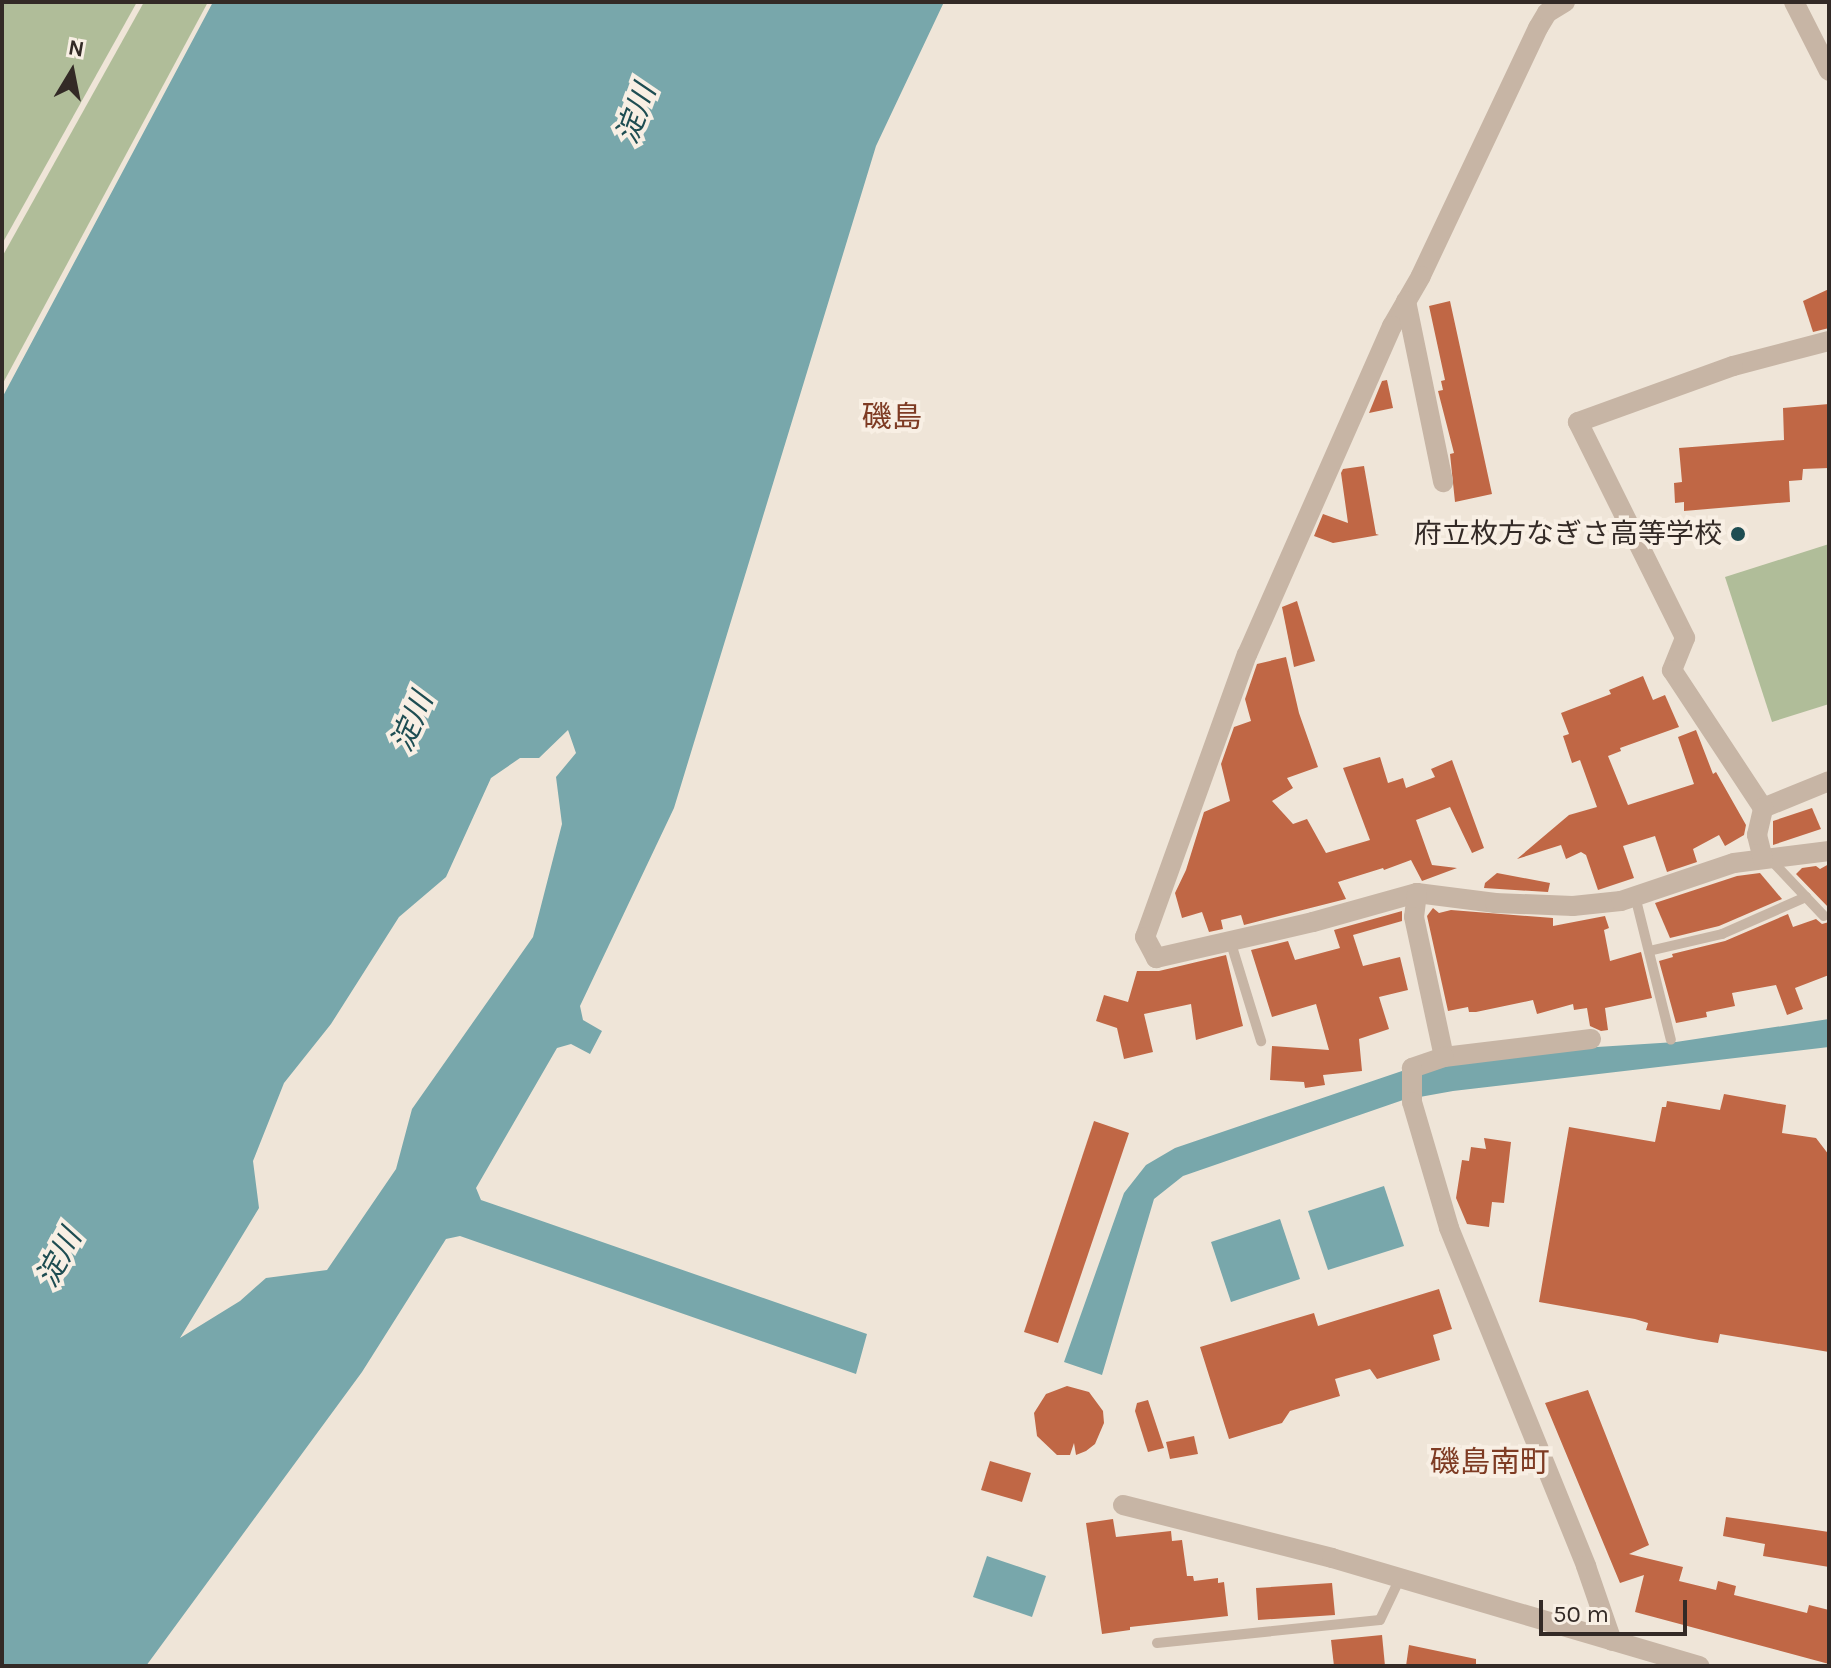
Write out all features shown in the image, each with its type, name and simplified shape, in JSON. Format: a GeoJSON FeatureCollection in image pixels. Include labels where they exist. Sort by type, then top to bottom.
{"type":"FeatureCollection","features":[{"type":"Feature","properties":{"kind":"street"},"geometry":{"type":"LineString","coordinates":[[1565,2],[1547,13],[1538,28],[1392,326],[1247,654],[1145,937],[1156,958],[1417,893],[1495,903],[1573,906],[1621,901],[1707,870],[1829,851]]}},
{"type":"Feature","properties":{"kind":"street"},"geometry":{"type":"LineString","coordinates":[[1795,2],[1829,71]]}},
{"type":"Feature","properties":{"kind":"street"},"geometry":{"type":"LineString","coordinates":[[1406,301],[1443,482]]}},
{"type":"Feature","properties":{"kind":"street"},"geometry":{"type":"LineString","coordinates":[[1766,859],[1757,835],[1763,808],[1672,670],[1685,638],[1578,422],[1733,366],[1829,341]]}},
{"type":"Feature","properties":{"kind":"street"},"geometry":{"type":"LineString","coordinates":[[1763,808],[1829,781]]}},
{"type":"Feature","properties":{"kind":"street"},"geometry":{"type":"LineString","coordinates":[[1417,893],[1414,917],[1444,1057]]}},
{"type":"Feature","properties":{"kind":"street"},"geometry":{"type":"LineString","coordinates":[[1591,1039],[1444,1057],[1412,1068],[1412,1102],[1449,1228],[1612,1641]]}},
{"type":"Feature","properties":{"kind":"street"},"geometry":{"type":"LineString","coordinates":[[1123,1505],[1400,1578],[1699,1666]]}},
{"type":"Feature","properties":{"kind":"lane"},"geometry":{"type":"LineString","coordinates":[[1766,859],[1824,916]]}},
{"type":"Feature","properties":{"kind":"lane"},"geometry":{"type":"LineString","coordinates":[[1635,896],[1671,1040]]}},
{"type":"Feature","properties":{"kind":"lane"},"geometry":{"type":"LineString","coordinates":[[1649,951],[1722,934],[1806,897]]}},
{"type":"Feature","properties":{"kind":"lane"},"geometry":{"type":"LineString","coordinates":[[1230,940],[1261,1041]]}},
{"type":"Feature","properties":{"kind":"lane"},"geometry":{"type":"LineString","coordinates":[[1157,1643],[1380,1620],[1400,1578]]}},
{"type":"Feature","properties":{"kind":"green space"},"geometry":{"type":"Polygon","coordinates":[[[2,2],[137,2],[2,244],[2,2]]]}},
{"type":"Feature","properties":{"kind":"green space"},"geometry":{"type":"Polygon","coordinates":[[[144,2],[208,2],[2,385],[2,257],[144,2]]]}},
{"type":"Feature","properties":{"kind":"green space"},"geometry":{"type":"Polygon","coordinates":[[[1829,544],[1829,704],[1772,722],[1725,577],[1829,544]]]}},
{"type":"Feature","properties":{"kind":"water","name":"淀川"},"geometry":{"type":"Polygon","coordinates":[[[213,2],[944,2],[876,146],[674,808],[580,1006],[583,1020],[602,1031],[590,1054],[571,1044],[557,1048],[476,1188],[481,1200],[867,1334],[856,1374],[460,1236],[446,1239],[362,1372],[146,1666],[2,1666],[2,398],[213,2]],[[568,730],[539,758],[520,758],[491,778],[446,877],[399,917],[331,1024],[284,1083],[253,1161],[259,1208],[180,1338],[240,1301],[266,1278],[327,1270],[396,1169],[412,1109],[533,937],[562,824],[556,777],[576,753],[568,730]]]}},
{"type":"Feature","properties":{"kind":"water"},"geometry":{"type":"Polygon","coordinates":[[[1829,1019],[1829,1047],[1453,1091],[1403,1100],[1183,1176],[1154,1199],[1102,1375],[1064,1362],[1124,1193],[1146,1165],[1175,1148],[1402,1071],[1597,1047],[1676,1042],[1829,1019]]]}},
{"type":"Feature","properties":{"kind":"water"},"geometry":{"type":"Polygon","coordinates":[[[1384,1186],[1404,1246],[1328,1270],[1308,1211],[1384,1186]]]}},
{"type":"Feature","properties":{"kind":"water"},"geometry":{"type":"Polygon","coordinates":[[[1280,1219],[1300,1279],[1231,1302],[1211,1242],[1280,1219]]]}},
{"type":"Feature","properties":{"kind":"water"},"geometry":{"type":"Polygon","coordinates":[[[987,1556],[1046,1576],[1032,1617],[973,1597],[987,1556]]]}},
{"type":"Feature","properties":{"kind":"building"},"geometry":{"type":"Polygon","coordinates":[[[1829,289],[1829,328],[1813,332],[1803,301],[1829,289]]]}},
{"type":"Feature","properties":{"kind":"building"},"geometry":{"type":"Polygon","coordinates":[[[1450,301],[1492,494],[1455,502],[1450,454],[1454,453],[1438,391],[1443,390],[1441,381],[1445,380],[1429,306],[1450,301]]]}},
{"type":"Feature","properties":{"kind":"building"},"geometry":{"type":"Polygon","coordinates":[[[1387,380],[1393,408],[1369,413],[1382,381],[1387,380]]]}},
{"type":"Feature","properties":{"kind":"building"},"geometry":{"type":"Polygon","coordinates":[[[1829,404],[1829,468],[1803,469],[1802,480],[1789,481],[1790,502],[1684,511],[1684,502],[1675,503],[1674,483],[1682,482],[1679,448],[1784,440],[1783,408],[1829,404]]]}},
{"type":"Feature","properties":{"kind":"building"},"geometry":{"type":"Polygon","coordinates":[[[1364,466],[1376,534],[1379,535],[1333,543],[1314,536],[1323,514],[1348,523],[1341,473],[1343,469],[1364,466]]]}},
{"type":"Feature","properties":{"kind":"building"},"geometry":{"type":"Polygon","coordinates":[[[1297,601],[1315,661],[1294,667],[1282,607],[1297,601]]]}},
{"type":"Feature","properties":{"kind":"building"},"geometry":{"type":"Polygon","coordinates":[[[1286,657],[1299,713],[1318,767],[1287,778],[1293,788],[1272,801],[1293,824],[1307,819],[1326,853],[1370,840],[1343,768],[1380,757],[1388,783],[1403,778],[1406,788],[1435,777],[1431,769],[1452,760],[1484,848],[1472,853],[1450,807],[1416,820],[1432,865],[1457,868],[1422,881],[1411,860],[1338,882],[1346,899],[1244,925],[1241,915],[1221,920],[1223,929],[1209,932],[1202,912],[1182,918],[1175,893],[1186,870],[1204,812],[1230,801],[1221,764],[1234,727],[1251,721],[1245,699],[1257,664],[1286,657]]]}},
{"type":"Feature","properties":{"kind":"building"},"geometry":{"type":"Polygon","coordinates":[[[1643,676],[1653,700],[1665,695],[1679,727],[1620,748],[1621,751],[1608,756],[1628,805],[1694,784],[1678,737],[1696,730],[1713,774],[1716,772],[1746,825],[1744,835],[1725,846],[1719,835],[1693,849],[1697,862],[1667,872],[1655,836],[1623,846],[1634,878],[1598,890],[1586,855],[1581,852],[1566,859],[1561,845],[1517,859],[1569,815],[1597,807],[1580,760],[1572,763],[1563,736],[1569,734],[1561,713],[1611,694],[1609,690],[1643,676]]]}},
{"type":"Feature","properties":{"kind":"building"},"geometry":{"type":"Polygon","coordinates":[[[1812,808],[1821,829],[1773,845],[1773,821],[1812,808]]]}},
{"type":"Feature","properties":{"kind":"building"},"geometry":{"type":"Polygon","coordinates":[[[1829,864],[1829,908],[1796,874],[1802,868],[1816,866],[1820,869],[1829,864]]]}},
{"type":"Feature","properties":{"kind":"building"},"geometry":{"type":"Polygon","coordinates":[[[1497,873],[1550,883],[1548,892],[1484,888],[1485,883],[1497,873]]]}},
{"type":"Feature","properties":{"kind":"building"},"geometry":{"type":"Polygon","coordinates":[[[1760,873],[1782,899],[1719,926],[1670,938],[1655,903],[1737,876],[1760,873]]]}},
{"type":"Feature","properties":{"kind":"building"},"geometry":{"type":"Polygon","coordinates":[[[1433,908],[1439,913],[1451,910],[1553,918],[1553,926],[1605,916],[1609,928],[1604,930],[1610,961],[1641,952],[1652,998],[1605,1008],[1608,1030],[1601,1031],[1590,1026],[1587,1008],[1574,1010],[1573,1004],[1537,1014],[1533,1000],[1476,1012],[1469,1012],[1468,1007],[1448,1011],[1427,916],[1433,908]]]}},
{"type":"Feature","properties":{"kind":"building"},"geometry":{"type":"Polygon","coordinates":[[[1402,911],[1402,921],[1353,935],[1363,966],[1400,957],[1408,990],[1379,997],[1389,1029],[1359,1039],[1362,1071],[1323,1075],[1325,1085],[1305,1088],[1304,1082],[1270,1080],[1272,1046],[1329,1050],[1316,1004],[1272,1017],[1251,950],[1288,941],[1295,960],[1340,948],[1334,930],[1402,911]]]}},
{"type":"Feature","properties":{"kind":"building"},"geometry":{"type":"Polygon","coordinates":[[[1788,914],[1793,927],[1816,919],[1822,924],[1829,922],[1829,975],[1795,988],[1803,1009],[1787,1015],[1776,985],[1732,993],[1735,1006],[1706,1012],[1707,1017],[1676,1023],[1659,961],[1673,957],[1672,954],[1725,941],[1788,914]]]}},
{"type":"Feature","properties":{"kind":"building"},"geometry":{"type":"Polygon","coordinates":[[[1226,955],[1243,1026],[1196,1040],[1191,1004],[1144,1014],[1153,1052],[1124,1059],[1117,1028],[1096,1021],[1104,995],[1128,1002],[1137,971],[1159,971],[1226,955]]]}},
{"type":"Feature","properties":{"kind":"building"},"geometry":{"type":"Polygon","coordinates":[[[1724,1094],[1786,1105],[1782,1133],[1816,1138],[1829,1155],[1829,1352],[1720,1334],[1718,1343],[1699,1340],[1646,1330],[1648,1323],[1635,1319],[1539,1302],[1569,1127],[1655,1142],[1662,1107],[1666,1107],[1667,1101],[1720,1110],[1724,1094]]]}},
{"type":"Feature","properties":{"kind":"building"},"geometry":{"type":"Polygon","coordinates":[[[1094,1121],[1129,1133],[1058,1343],[1024,1332],[1094,1121]]]}},
{"type":"Feature","properties":{"kind":"building"},"geometry":{"type":"Polygon","coordinates":[[[1484,1138],[1511,1142],[1504,1203],[1492,1202],[1489,1227],[1467,1224],[1456,1198],[1462,1160],[1469,1161],[1471,1147],[1486,1149],[1484,1138]]]}},
{"type":"Feature","properties":{"kind":"building"},"geometry":{"type":"Polygon","coordinates":[[[1439,1289],[1452,1329],[1433,1335],[1440,1360],[1377,1379],[1370,1369],[1335,1379],[1340,1396],[1290,1411],[1282,1423],[1229,1439],[1200,1347],[1314,1313],[1318,1326],[1439,1289]]]}},
{"type":"Feature","properties":{"kind":"building"},"geometry":{"type":"Polygon","coordinates":[[[1067,1386],[1089,1392],[1103,1411],[1104,1423],[1095,1444],[1086,1451],[1076,1455],[1074,1443],[1070,1455],[1057,1455],[1037,1436],[1034,1413],[1046,1394],[1067,1386]]]}},
{"type":"Feature","properties":{"kind":"building"},"geometry":{"type":"Polygon","coordinates":[[[1588,1390],[1649,1545],[1629,1554],[1683,1567],[1679,1581],[1716,1590],[1718,1581],[1736,1586],[1734,1595],[1807,1613],[1809,1605],[1829,1610],[1829,1664],[1635,1612],[1644,1575],[1620,1583],[1545,1403],[1588,1390]]]}},
{"type":"Feature","properties":{"kind":"building"},"geometry":{"type":"Polygon","coordinates":[[[1148,1400],[1164,1448],[1148,1452],[1135,1411],[1137,1403],[1148,1400]]]}},
{"type":"Feature","properties":{"kind":"building"},"geometry":{"type":"Polygon","coordinates":[[[1194,1436],[1198,1454],[1170,1459],[1166,1442],[1194,1436]]]}},
{"type":"Feature","properties":{"kind":"building"},"geometry":{"type":"Polygon","coordinates":[[[990,1461],[1031,1473],[1022,1502],[981,1490],[990,1461]]]}},
{"type":"Feature","properties":{"kind":"building"},"geometry":{"type":"Polygon","coordinates":[[[1726,1517],[1829,1532],[1829,1567],[1763,1556],[1765,1544],[1723,1536],[1726,1517]]]}},
{"type":"Feature","properties":{"kind":"building"},"geometry":{"type":"Polygon","coordinates":[[[1113,1519],[1116,1537],[1171,1531],[1172,1541],[1182,1540],[1187,1576],[1193,1576],[1194,1581],[1218,1578],[1218,1583],[1224,1582],[1228,1616],[1130,1627],[1130,1630],[1102,1634],[1086,1523],[1113,1519]]]}},
{"type":"Feature","properties":{"kind":"building"},"geometry":{"type":"Polygon","coordinates":[[[1332,1583],[1335,1615],[1258,1620],[1256,1588],[1332,1583]]]}},
{"type":"Feature","properties":{"kind":"building"},"geometry":{"type":"Polygon","coordinates":[[[1382,1635],[1385,1666],[1334,1666],[1331,1640],[1382,1635]]]}},
{"type":"Feature","properties":{"kind":"building"},"geometry":{"type":"Polygon","coordinates":[[[1409,1645],[1476,1659],[1476,1666],[1406,1666],[1409,1645]]]}},
{"type":"Feature","properties":{"kind":"place","name":"府立枚方なぎさ高等学校"},"geometry":{"type":"Point","coordinates":[1738,534]}},
{"type":"Feature","properties":{"kind":"district","name":"磯島"},"geometry":{"type":"Point","coordinates":[892,417]}},
{"type":"Feature","properties":{"kind":"district","name":"磯島南町"},"geometry":{"type":"Point","coordinates":[1490,1462]}}]}
